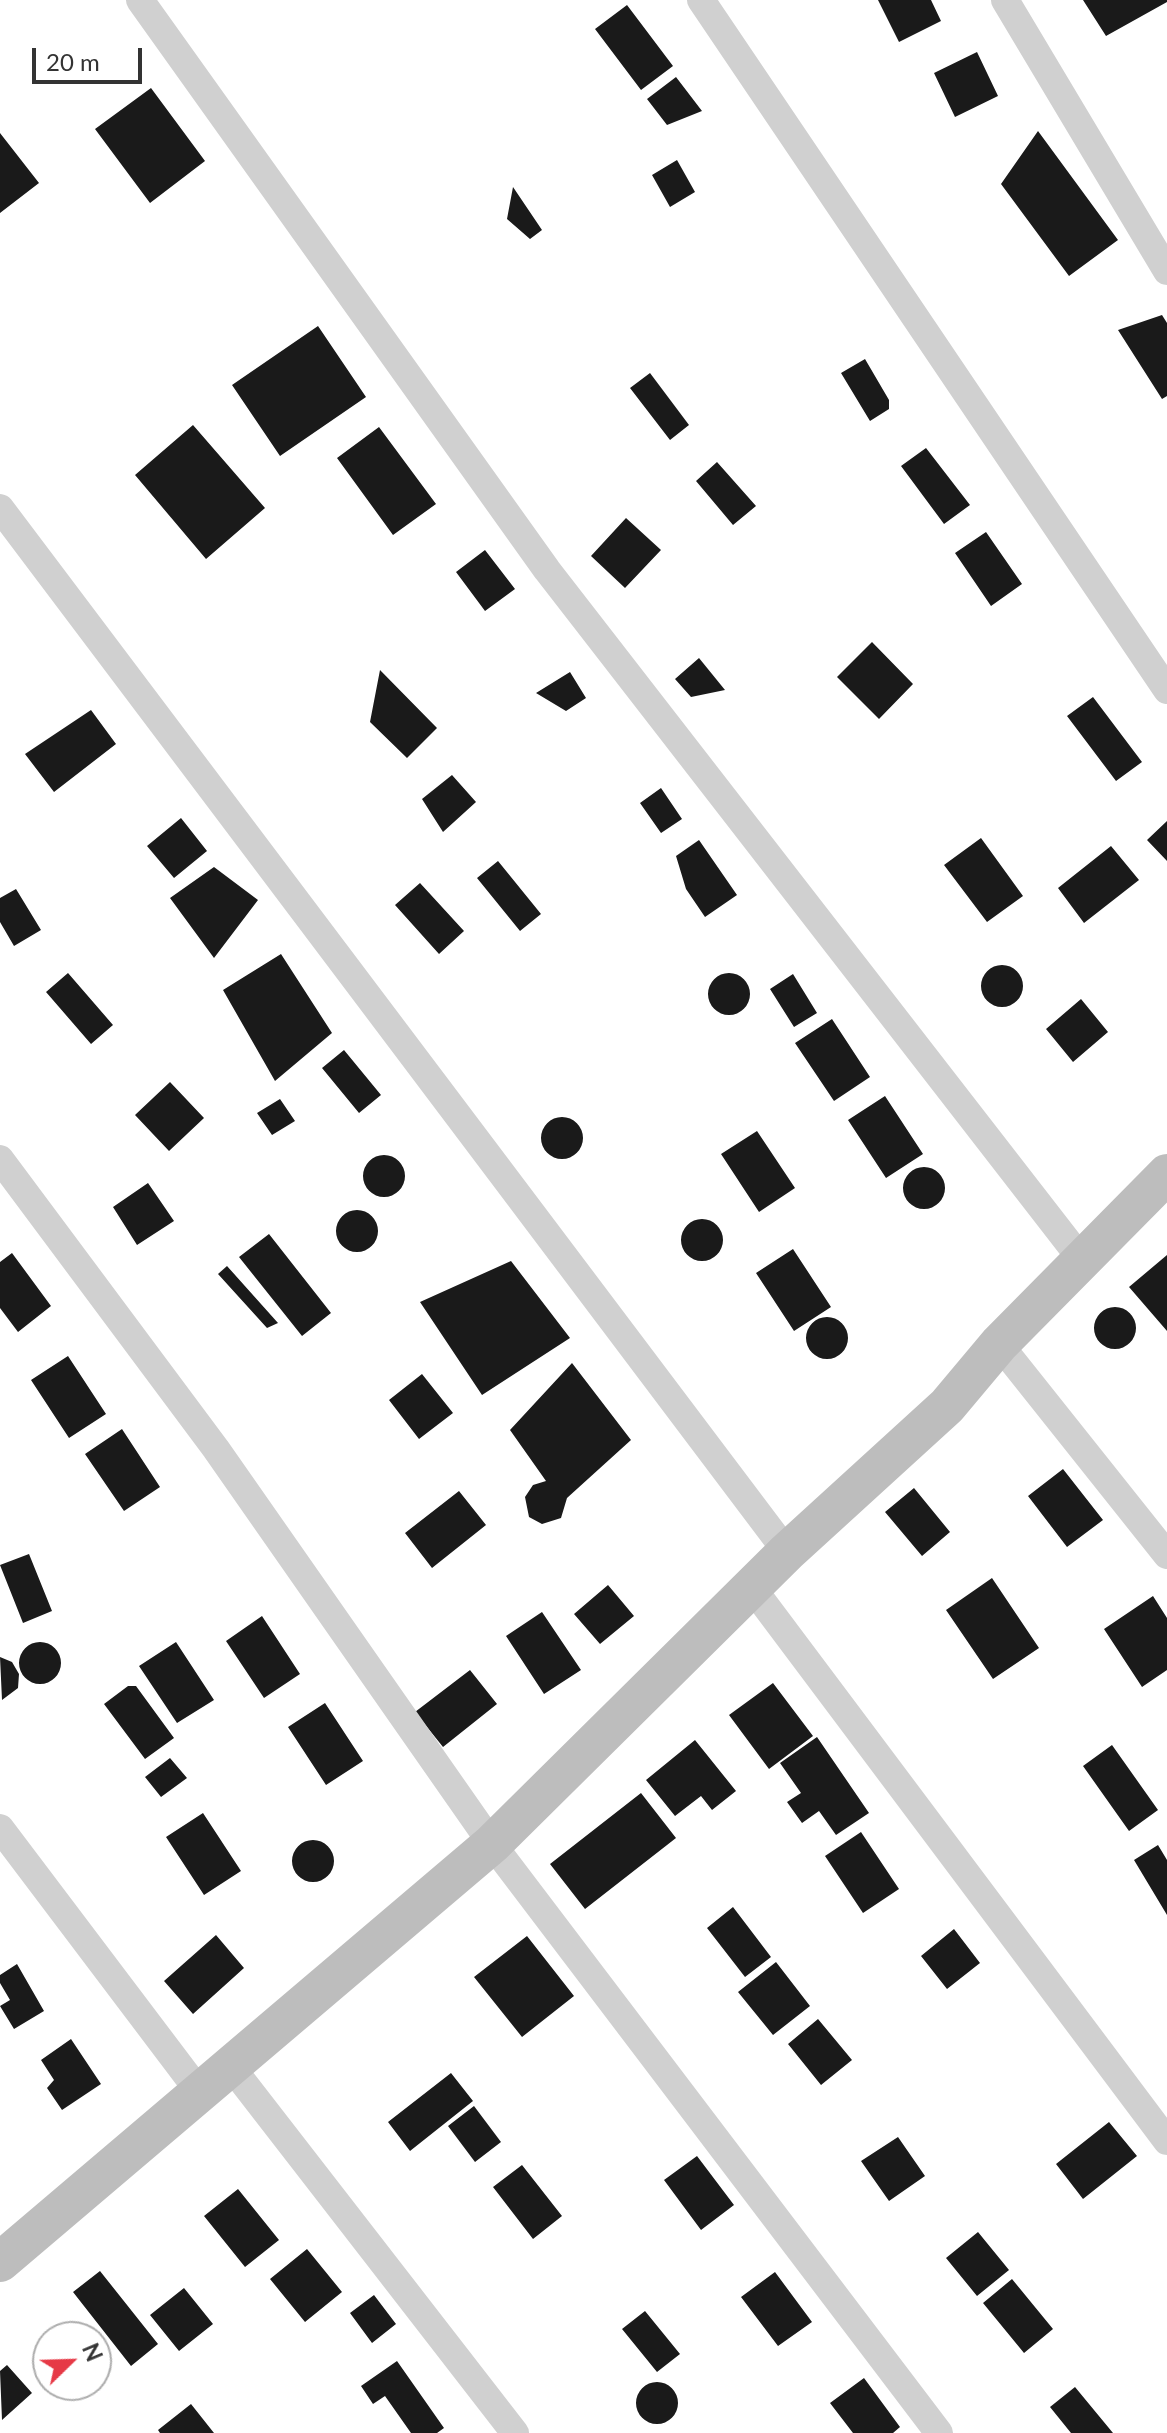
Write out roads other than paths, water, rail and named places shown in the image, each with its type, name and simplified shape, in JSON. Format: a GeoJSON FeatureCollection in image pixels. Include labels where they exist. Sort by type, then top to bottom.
{"type":"FeatureCollection","features":[{"type":"Feature","properties":{"kind":"street"},"geometry":{"type":"LineString","coordinates":[[140,0],[547,570],[1082,1260]]}},
{"type":"Feature","properties":{"kind":"street"},"geometry":{"type":"LineString","coordinates":[[701,0],[1167,690]]}},
{"type":"Feature","properties":{"kind":"street"},"geometry":{"type":"LineString","coordinates":[[1005,0],[1167,271]]}},
{"type":"Feature","properties":{"kind":"street"},"geometry":{"type":"LineString","coordinates":[[0,508],[787,1552]]}},
{"type":"Feature","properties":{"kind":"street"},"geometry":{"type":"LineString","coordinates":[[0,1159],[216,1449],[492,1844],[939,2433]]}},
{"type":"Feature","properties":{"kind":"street"},"geometry":{"type":"LineString","coordinates":[[0,2262],[198,2090],[492,1844],[787,1552],[947,1406],[999,1344],[1167,1174]]}},
{"type":"Feature","properties":{"kind":"street"},"geometry":{"type":"LineString","coordinates":[[999,1344],[1167,1555]]}},
{"type":"Feature","properties":{"kind":"street"},"geometry":{"type":"LineString","coordinates":[[753,1589],[1167,2141]]}},
{"type":"Feature","properties":{"kind":"street"},"geometry":{"type":"LineString","coordinates":[[0,1828],[198,2090]]}},
{"type":"Feature","properties":{"kind":"street"},"geometry":{"type":"LineString","coordinates":[[229,2064],[515,2433]]}}]}
